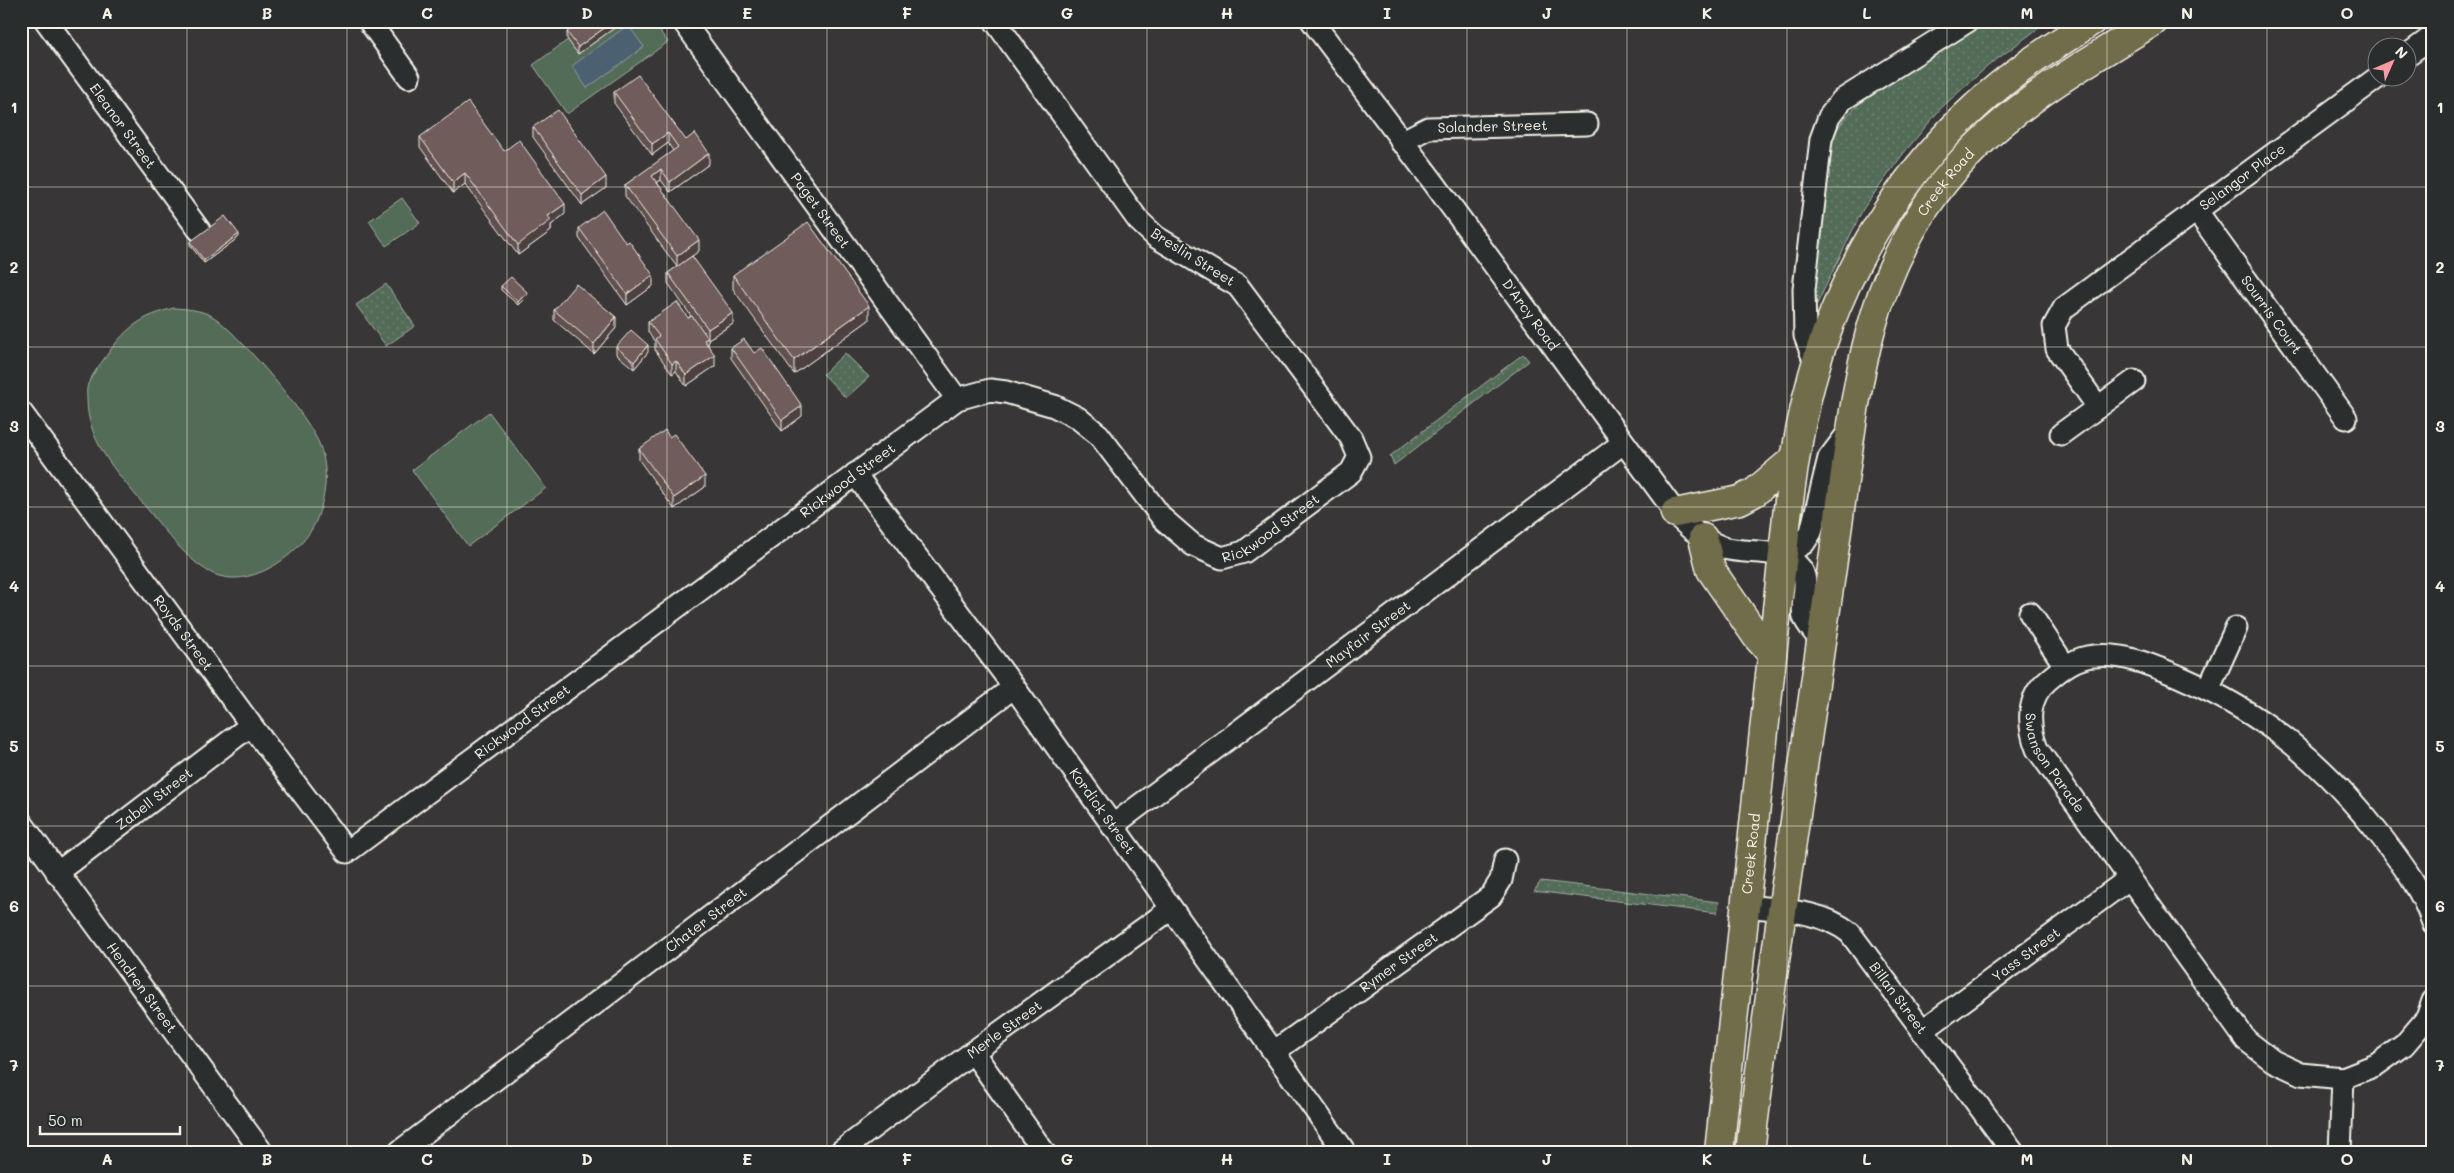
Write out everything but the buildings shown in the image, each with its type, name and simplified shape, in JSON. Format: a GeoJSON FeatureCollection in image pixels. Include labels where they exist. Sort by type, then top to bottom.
{"type":"FeatureCollection","features":[{"type":"Feature","properties":{"kind":"main road","name":"Creek Road"},"geometry":{"type":"LineString","coordinates":[[1719,1152],[1744,906],[1795,458],[1816,365],[1826,332],[1872,236],[1910,177],[1952,129],[1997,88],[2092,21]]}},
{"type":"Feature","properties":{"kind":"main road","name":"Creek Road"},"geometry":{"type":"LineString","coordinates":[[1750,1152],[1782,911],[1851,429],[1866,342],[1874,314],[1902,248],[1937,192],[1974,147],[2008,116],[2054,82],[2154,21]]}},
{"type":"Feature","properties":{"kind":"main road"},"geometry":{"type":"LineString","coordinates":[[1675,512],[1740,500],[1755,492],[1795,458]]}},
{"type":"Feature","properties":{"kind":"main road"},"geometry":{"type":"LineString","coordinates":[[1703,538],[1711,570],[1757,638],[1772,654]]}},
{"type":"Feature","properties":{"kind":"street","name":"Eleanor Street"},"geometry":{"type":"LineString","coordinates":[[46,21],[199,230]]}},
{"type":"Feature","properties":{"kind":"street"},"geometry":{"type":"LineString","coordinates":[[369,21],[409,77]]}},
{"type":"Feature","properties":{"kind":"street","name":"Paget Street"},"geometry":{"type":"LineString","coordinates":[[683,21],[958,399]]}},
{"type":"Feature","properties":{"kind":"street","name":"Breslin Street"},"geometry":{"type":"LineString","coordinates":[[995,21],[1138,220],[1156,237],[1238,286],[1351,438],[1359,457],[1350,472]]}},
{"type":"Feature","properties":{"kind":"street","name":"D'Arcy Road"},"geometry":{"type":"LineString","coordinates":[[1312,21],[1401,142],[1434,183],[1623,443],[1687,526],[1703,538],[1731,550],[1783,556]]}},
{"type":"Feature","properties":{"kind":"street"},"geometry":{"type":"LineString","coordinates":[[1816,365],[1805,336],[1803,316],[1804,289],[1819,152],[1828,117],[1842,100],[1958,24]]}},
{"type":"Feature","properties":{"kind":"street"},"geometry":{"type":"LineString","coordinates":[[2416,49],[2433,36]]}},
{"type":"Feature","properties":{"kind":"street","name":"Selangor Place"},"geometry":{"type":"LineString","coordinates":[[2098,407],[2057,349],[2054,326],[2064,308],[2106,275],[2366,86]]}},
{"type":"Feature","properties":{"kind":"street","name":"Solander Street"},"geometry":{"type":"LineString","coordinates":[[1401,142],[1428,128],[1587,124]]}},
{"type":"Feature","properties":{"kind":"street","name":"Sourris Court"},"geometry":{"type":"LineString","coordinates":[[2196,210],[2346,418]]}},
{"type":"Feature","properties":{"kind":"street"},"geometry":{"type":"LineString","coordinates":[[2061,434],[2134,381]]}},
{"type":"Feature","properties":{"kind":"street","name":"Rickwood Street"},"geometry":{"type":"LineString","coordinates":[[347,852],[855,474],[958,399],[976,392],[990,390],[1006,392],[1054,406],[1078,418],[1099,435],[1163,520],[1193,545],[1222,558],[1244,552],[1350,472]]}},
{"type":"Feature","properties":{"kind":"street","name":"Royds Street"},"geometry":{"type":"LineString","coordinates":[[21,412],[251,725],[347,852]]}},
{"type":"Feature","properties":{"kind":"street","name":"Creek Road"},"geometry":{"type":"LineString","coordinates":[[1783,556],[1804,543],[1811,532],[1829,458],[1851,429]]}},
{"type":"Feature","properties":{"kind":"street","name":"Mayfair Street"},"geometry":{"type":"LineString","coordinates":[[1112,826],[1623,443]]}},
{"type":"Feature","properties":{"kind":"street","name":"Kordick Street"},"geometry":{"type":"LineString","coordinates":[[855,474],[1014,687],[1171,909],[1276,1051],[1346,1152]]}},
{"type":"Feature","properties":{"kind":"street"},"geometry":{"type":"LineString","coordinates":[[1783,556],[1802,571],[1804,576],[1804,617],[1822,642]]}},
{"type":"Feature","properties":{"kind":"street"},"geometry":{"type":"LineString","coordinates":[[2030,613],[2065,666]]}},
{"type":"Feature","properties":{"kind":"street"},"geometry":{"type":"LineString","coordinates":[[2208,690],[2236,628]]}},
{"type":"Feature","properties":{"kind":"street","name":"Swanson Parade"},"geometry":{"type":"LineString","coordinates":[[2431,1014],[2404,1044],[2376,1065],[2343,1078],[2300,1074],[2273,1061],[2246,1040],[2037,749],[2030,731],[2031,705],[2044,683],[2065,666],[2092,656],[2113,656],[2142,661],[2208,690],[2252,714],[2321,768],[2356,804],[2408,872],[2433,923]]}},
{"type":"Feature","properties":{"kind":"street","name":"Chater Street"},"geometry":{"type":"LineString","coordinates":[[399,1152],[1014,687]]}},
{"type":"Feature","properties":{"kind":"street","name":"Zabell Street"},"geometry":{"type":"LineString","coordinates":[[57,872],[251,725]]}},
{"type":"Feature","properties":{"kind":"street","name":"Hendren Street"},"geometry":{"type":"LineString","coordinates":[[21,822],[262,1152]]}},
{"type":"Feature","properties":{"kind":"street","name":"Rymer Street"},"geometry":{"type":"LineString","coordinates":[[1276,1051],[1491,896],[1502,880],[1505,860]]}},
{"type":"Feature","properties":{"kind":"street","name":"Yass Street"},"geometry":{"type":"LineString","coordinates":[[1922,1031],[2130,878]]}},
{"type":"Feature","properties":{"kind":"street","name":"Billan Street"},"geometry":{"type":"LineString","coordinates":[[1744,906],[1822,919],[1843,927],[1850,932],[2013,1152]]}},
{"type":"Feature","properties":{"kind":"street","name":"Merle Street"},"geometry":{"type":"LineString","coordinates":[[840,1152],[973,1052],[1171,909]]}},
{"type":"Feature","properties":{"kind":"street"},"geometry":{"type":"LineString","coordinates":[[973,1052],[1044,1152]]}},
{"type":"Feature","properties":{"kind":"street"},"geometry":{"type":"LineString","coordinates":[[2340,1152],[2343,1078]]}},
{"type":"Feature","properties":{"kind":"green space"},"geometry":{"type":"Polygon","coordinates":[[[594,21],[652,21],[668,42],[567,114],[533,65],[594,21]]]}},
{"type":"Feature","properties":{"kind":"green space"},"geometry":{"type":"Polygon","coordinates":[[[1987,21],[2048,21],[1988,66],[1941,108],[1903,154],[1863,209],[1817,304],[1814,303],[1830,147],[1838,128],[1859,104],[1987,21]]]}},
{"type":"Feature","properties":{"kind":"green space"},"geometry":{"type":"Polygon","coordinates":[[[402,198],[420,223],[386,246],[369,221],[402,198]]]}},
{"type":"Feature","properties":{"kind":"green space"},"geometry":{"type":"Polygon","coordinates":[[[386,284],[415,326],[386,346],[356,305],[386,284]]]}},
{"type":"Feature","properties":{"kind":"green space"},"geometry":{"type":"Polygon","coordinates":[[[174,308],[208,314],[229,330],[259,361],[290,399],[314,433],[323,455],[325,465],[324,493],[316,521],[310,533],[289,555],[262,572],[233,578],[219,576],[209,572],[190,558],[163,529],[108,460],[99,446],[93,431],[89,416],[87,392],[92,376],[116,343],[137,323],[174,308]]]}},
{"type":"Feature","properties":{"kind":"green space"},"geometry":{"type":"Polygon","coordinates":[[[845,353],[869,377],[846,398],[823,374],[845,353]]]}},
{"type":"Feature","properties":{"kind":"green space"},"geometry":{"type":"Polygon","coordinates":[[[1523,354],[1529,361],[1394,465],[1390,456],[1523,354]]]}},
{"type":"Feature","properties":{"kind":"green space"},"geometry":{"type":"Polygon","coordinates":[[[489,412],[546,488],[468,546],[412,470],[489,412]]]}},
{"type":"Feature","properties":{"kind":"green space"},"geometry":{"type":"Polygon","coordinates":[[[1541,881],[1719,902],[1717,913],[1534,891],[1541,881]]]}},
{"type":"Feature","properties":{"kind":"water"},"geometry":{"type":"Polygon","coordinates":[[[628,25],[644,47],[587,88],[572,66],[628,25]]]}}]}
